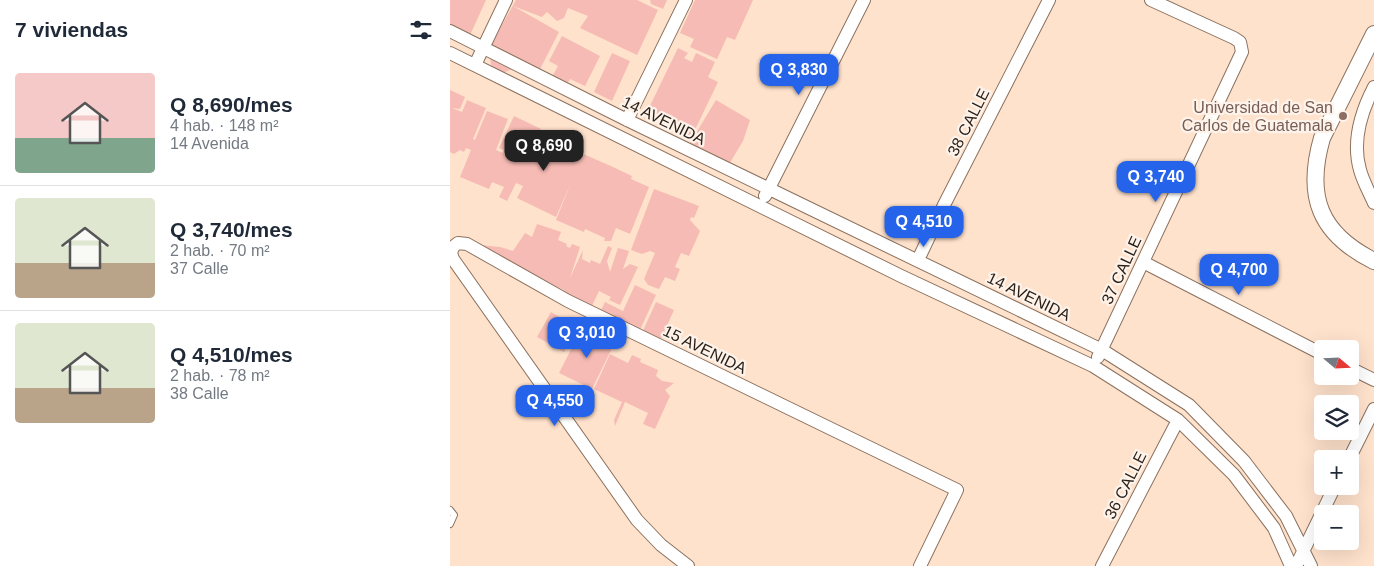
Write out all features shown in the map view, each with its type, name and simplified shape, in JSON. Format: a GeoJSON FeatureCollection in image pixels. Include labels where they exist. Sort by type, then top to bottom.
{"type":"FeatureCollection","features":[{"type":"Feature","properties":{"kind":"street"},"geometry":{"type":"LineString","coordinates":[[474,65],[506,0]]}},
{"type":"Feature","properties":{"kind":"street"},"geometry":{"type":"LineString","coordinates":[[626,120],[686,0]]}},
{"type":"Feature","properties":{"kind":"street"},"geometry":{"type":"LineString","coordinates":[[761,205],[864,0]]}},
{"type":"Feature","properties":{"kind":"street","name":"38 CALLE"},"geometry":{"type":"LineString","coordinates":[[918,260],[1049,0]]}},
{"type":"Feature","properties":{"kind":"street","name":"37 CALLE"},"geometry":{"type":"LineString","coordinates":[[1093,366],[1242,52],[1240,42],[1234,38],[1151,0]]}},
{"type":"Feature","properties":{"kind":"street","name":"14 AVENIDA"},"geometry":{"type":"LineString","coordinates":[[450,31],[626,120],[1102,350],[1189,405],[1244,461],[1286,516],[1311,566]]}},
{"type":"Feature","properties":{"kind":"street"},"geometry":{"type":"LineString","coordinates":[[1374,34],[1322,138],[1315,174],[1316,194],[1320,210],[1328,224],[1340,240],[1353,251],[1374,261]]}},
{"type":"Feature","properties":{"kind":"street"},"geometry":{"type":"LineString","coordinates":[[450,53],[761,205],[901,276],[1093,366],[1178,420],[1234,475],[1274,528],[1291,566]]}},
{"type":"Feature","properties":{"kind":"street"},"geometry":{"type":"LineString","coordinates":[[1374,87],[1365,105],[1357,137],[1359,170],[1374,203]]}},
{"type":"Feature","properties":{"kind":"street","name":"15 AVENIDA"},"geometry":{"type":"LineString","coordinates":[[688,566],[661,545],[637,520],[453,259],[451,253],[453,247],[458,243],[467,244],[568,301],[957,490],[920,566]]}},
{"type":"Feature","properties":{"kind":"street"},"geometry":{"type":"LineString","coordinates":[[1143,262],[1314,350]]}},
{"type":"Feature","properties":{"kind":"street"},"geometry":{"type":"LineString","coordinates":[[1359,372],[1374,380]]}},
{"type":"Feature","properties":{"kind":"street"},"geometry":{"type":"LineString","coordinates":[[1354,450],[1374,409]]}},
{"type":"Feature","properties":{"kind":"street","name":"36 CALLE"},"geometry":{"type":"LineString","coordinates":[[1102,566],[1178,420]]}},
{"type":"Feature","properties":{"kind":"street"},"geometry":{"type":"LineString","coordinates":[[1296,566],[1331,495]]}},
{"type":"Feature","properties":{"kind":"lane"},"geometry":{"type":"LineString","coordinates":[[450,510],[454,515],[450,524]]}},
{"type":"Feature","properties":{"kind":"building"},"geometry":{"type":"Polygon","coordinates":[[[450,0],[486,0],[466,44],[450,37],[450,0]]]}},
{"type":"Feature","properties":{"kind":"building"},"geometry":{"type":"Polygon","coordinates":[[[516,0],[637,0],[658,10],[637,55],[580,28],[588,16],[568,8],[564,18],[557,21],[547,12],[542,17],[513,6],[559,32],[534,81],[512,69],[503,73],[491,65],[489,48],[516,0]]]}},
{"type":"Feature","properties":{"kind":"building"},"geometry":{"type":"Polygon","coordinates":[[[650,0],[667,0],[663,9],[651,4],[650,0]]]}},
{"type":"Feature","properties":{"kind":"building"},"geometry":{"type":"Polygon","coordinates":[[[695,0],[753,0],[735,40],[727,37],[717,59],[690,47],[694,39],[680,33],[695,0]]]}},
{"type":"Feature","properties":{"kind":"building"},"geometry":{"type":"Polygon","coordinates":[[[562,36],[600,56],[585,86],[570,79],[567,84],[552,77],[558,66],[549,61],[562,36]]]}},
{"type":"Feature","properties":{"kind":"building"},"geometry":{"type":"Polygon","coordinates":[[[678,48],[688,53],[684,58],[692,62],[696,53],[715,62],[708,77],[718,82],[691,138],[674,130],[678,122],[660,113],[656,121],[645,116],[678,48]]]}},
{"type":"Feature","properties":{"kind":"building"},"geometry":{"type":"Polygon","coordinates":[[[612,53],[630,61],[612,101],[594,92],[612,53]]]}},
{"type":"Feature","properties":{"kind":"building"},"geometry":{"type":"Polygon","coordinates":[[[450,90],[465,97],[460,109],[452,108],[462,112],[467,100],[486,108],[473,139],[475,140],[487,111],[508,119],[496,150],[503,153],[504,150],[499,148],[514,116],[541,129],[537,137],[541,130],[564,141],[563,145],[632,176],[631,179],[649,187],[630,234],[616,228],[611,241],[604,241],[605,238],[585,229],[584,232],[556,220],[571,183],[556,217],[517,198],[523,186],[516,183],[507,201],[499,197],[504,187],[492,182],[489,189],[460,177],[471,150],[466,148],[464,152],[460,150],[454,154],[450,152],[450,90]]]}},
{"type":"Feature","properties":{"kind":"building"},"geometry":{"type":"Polygon","coordinates":[[[716,100],[750,120],[743,141],[728,166],[690,143],[716,100]]]}},
{"type":"Feature","properties":{"kind":"building"},"geometry":{"type":"Polygon","coordinates":[[[654,189],[699,206],[694,218],[691,217],[690,220],[700,231],[689,256],[681,253],[675,267],[680,269],[675,281],[665,277],[659,289],[648,285],[644,279],[655,253],[650,251],[642,254],[631,250],[654,189]]]}},
{"type":"Feature","properties":{"kind":"building"},"geometry":{"type":"Polygon","coordinates":[[[537,224],[561,232],[558,240],[567,244],[566,246],[570,248],[572,244],[580,247],[570,278],[583,250],[582,259],[590,263],[591,260],[600,264],[608,246],[612,248],[607,261],[610,272],[618,248],[629,251],[623,269],[630,264],[638,267],[620,305],[609,300],[611,297],[599,291],[591,308],[562,294],[564,290],[459,243],[500,247],[513,251],[525,233],[532,237],[537,224]]]}},
{"type":"Feature","properties":{"kind":"building"},"geometry":{"type":"Polygon","coordinates":[[[635,285],[656,295],[639,332],[599,314],[605,302],[623,311],[635,285]]]}},
{"type":"Feature","properties":{"kind":"building"},"geometry":{"type":"Polygon","coordinates":[[[656,302],[674,310],[660,341],[642,333],[656,302]]]}},
{"type":"Feature","properties":{"kind":"building"},"geometry":{"type":"Polygon","coordinates":[[[551,312],[577,327],[564,352],[537,337],[551,312]]]}},
{"type":"Feature","properties":{"kind":"building"},"geometry":{"type":"Polygon","coordinates":[[[582,328],[614,344],[592,389],[559,373],[582,328]]]}},
{"type":"Feature","properties":{"kind":"building"},"geometry":{"type":"Polygon","coordinates":[[[610,354],[628,363],[632,355],[641,359],[640,362],[658,370],[656,376],[662,381],[674,383],[665,390],[670,396],[655,429],[643,424],[648,413],[625,402],[615,426],[614,420],[622,402],[594,389],[610,354]]]}},
{"type":"Feature","properties":{"kind":"place","name":"Universidad de San Carlos de Guatemala"},"geometry":{"type":"Point","coordinates":[1343,116]}}]}
